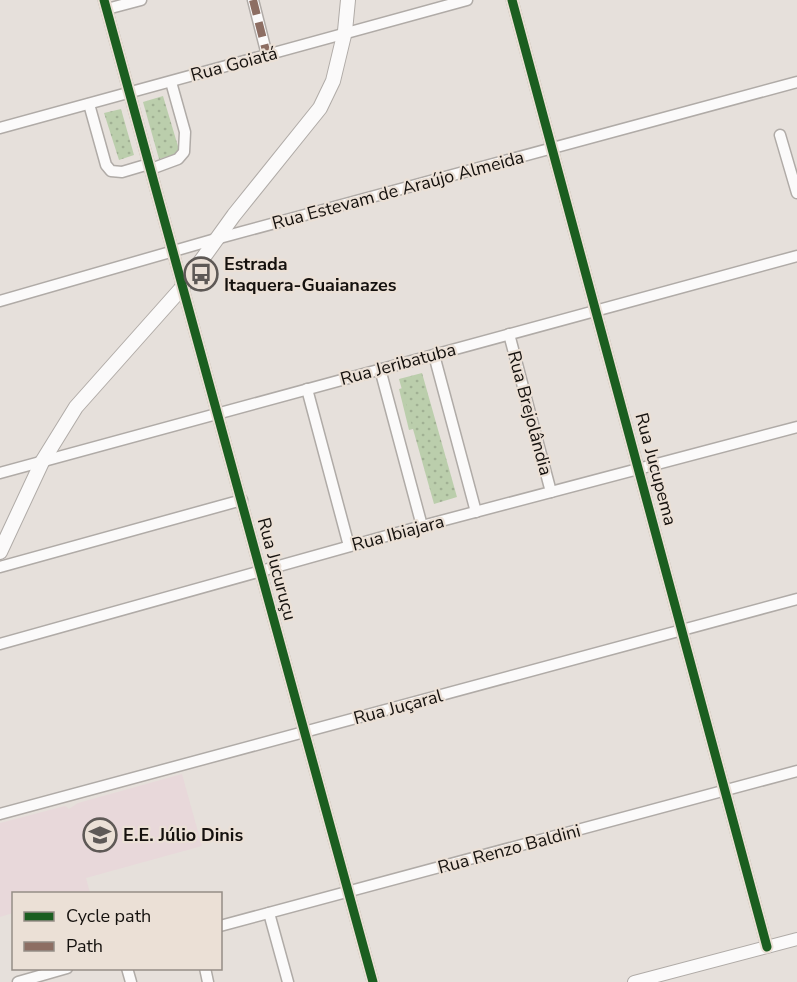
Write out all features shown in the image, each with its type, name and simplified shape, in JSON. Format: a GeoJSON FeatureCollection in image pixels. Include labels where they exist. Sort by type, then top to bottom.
{"type":"FeatureCollection","features":[{"type":"Feature","properties":{"kind":"main road"},"geometry":{"type":"LineString","coordinates":[[0,552],[42,462],[75,407],[184,285],[320,108],[333,81],[345,34],[348,0]]}},
{"type":"Feature","properties":{"kind":"street"},"geometry":{"type":"LineString","coordinates":[[130,93],[106,5],[141,0]]}},
{"type":"Feature","properties":{"kind":"street"},"geometry":{"type":"LineString","coordinates":[[253,0],[267,55]]}},
{"type":"Feature","properties":{"kind":"street","name":"Rua Goiatá"},"geometry":{"type":"LineString","coordinates":[[0,128],[467,0]]}},
{"type":"Feature","properties":{"kind":"street","name":"Rua Jucupema"},"geometry":{"type":"LineString","coordinates":[[512,0],[767,947]]}},
{"type":"Feature","properties":{"kind":"street"},"geometry":{"type":"LineString","coordinates":[[89,104],[106,165],[111,171],[116,173],[150,167],[178,159],[184,152],[185,132],[171,82]]}},
{"type":"Feature","properties":{"kind":"street","name":"Rua Estevam de Araújo Almeida"},"geometry":{"type":"LineString","coordinates":[[0,301],[218,238],[797,82]]}},
{"type":"Feature","properties":{"kind":"street","name":"Rua Jucuruçu"},"geometry":{"type":"LineString","coordinates":[[130,93],[373,982]]}},
{"type":"Feature","properties":{"kind":"street"},"geometry":{"type":"LineString","coordinates":[[780,135],[797,193]]}},
{"type":"Feature","properties":{"kind":"street","name":"Rua Jeribatuba"},"geometry":{"type":"LineString","coordinates":[[0,473],[797,256]]}},
{"type":"Feature","properties":{"kind":"street","name":"Rua Brejolândia"},"geometry":{"type":"LineString","coordinates":[[508,334],[551,492]]}},
{"type":"Feature","properties":{"kind":"street"},"geometry":{"type":"LineString","coordinates":[[434,354],[476,512]]}},
{"type":"Feature","properties":{"kind":"street"},"geometry":{"type":"LineString","coordinates":[[380,369],[422,526]]}},
{"type":"Feature","properties":{"kind":"street"},"geometry":{"type":"LineString","coordinates":[[307,389],[350,546]]}},
{"type":"Feature","properties":{"kind":"street","name":"Rua Ibiajara"},"geometry":{"type":"LineString","coordinates":[[0,644],[422,526],[797,427]]}},
{"type":"Feature","properties":{"kind":"street"},"geometry":{"type":"LineString","coordinates":[[0,567],[242,500]]}},
{"type":"Feature","properties":{"kind":"street","name":"Rua Juçaral"},"geometry":{"type":"LineString","coordinates":[[0,814],[797,599]]}},
{"type":"Feature","properties":{"kind":"street","name":"Rua Renzo Baldini"},"geometry":{"type":"LineString","coordinates":[[222,925],[797,771]]}},
{"type":"Feature","properties":{"kind":"street"},"geometry":{"type":"LineString","coordinates":[[269,913],[288,982]]}},
{"type":"Feature","properties":{"kind":"street"},"geometry":{"type":"LineString","coordinates":[[634,982],[797,939]]}},
{"type":"Feature","properties":{"kind":"street"},"geometry":{"type":"LineString","coordinates":[[18,982],[48,978],[65,970]]}},
{"type":"Feature","properties":{"kind":"shaded area","name":"E.E. Júlio Dinis"},"geometry":{"type":"Polygon","coordinates":[[[182,774],[202,846],[86,878],[90,892],[12,892],[12,913],[0,917],[0,823],[65,806],[69,809],[78,803],[182,774]]]}},
{"type":"Feature","properties":{"kind":"green space"},"geometry":{"type":"Polygon","coordinates":[[[163,96],[180,153],[159,159],[143,102],[163,96]]]}},
{"type":"Feature","properties":{"kind":"green space"},"geometry":{"type":"Polygon","coordinates":[[[121,109],[134,155],[119,160],[104,113],[121,109]]]}},
{"type":"Feature","properties":{"kind":"green space"},"geometry":{"type":"Polygon","coordinates":[[[422,373],[457,497],[434,504],[399,379],[422,373]]]}},
{"type":"Feature","properties":{"kind":"green space"},"geometry":{"type":"Polygon","coordinates":[[[422,383],[433,424],[409,430],[399,389],[422,383]]]}},
{"type":"Feature","properties":{"kind":"marked path"},"geometry":{"type":"LineString","coordinates":[[253,0],[267,55]]}},
{"type":"Feature","properties":{"kind":"cycle path"},"geometry":{"type":"LineString","coordinates":[[104,0],[373,982]]}},
{"type":"Feature","properties":{"kind":"cycle path"},"geometry":{"type":"LineString","coordinates":[[512,0],[767,947]]}},
{"type":"Feature","properties":{"kind":"place","name":"Estrada Itaquera-Guaianazes"},"geometry":{"type":"Point","coordinates":[201,274]}},
{"type":"Feature","properties":{"kind":"place","name":"E.E. Júlio Dinis"},"geometry":{"type":"Point","coordinates":[100,835]}}]}
